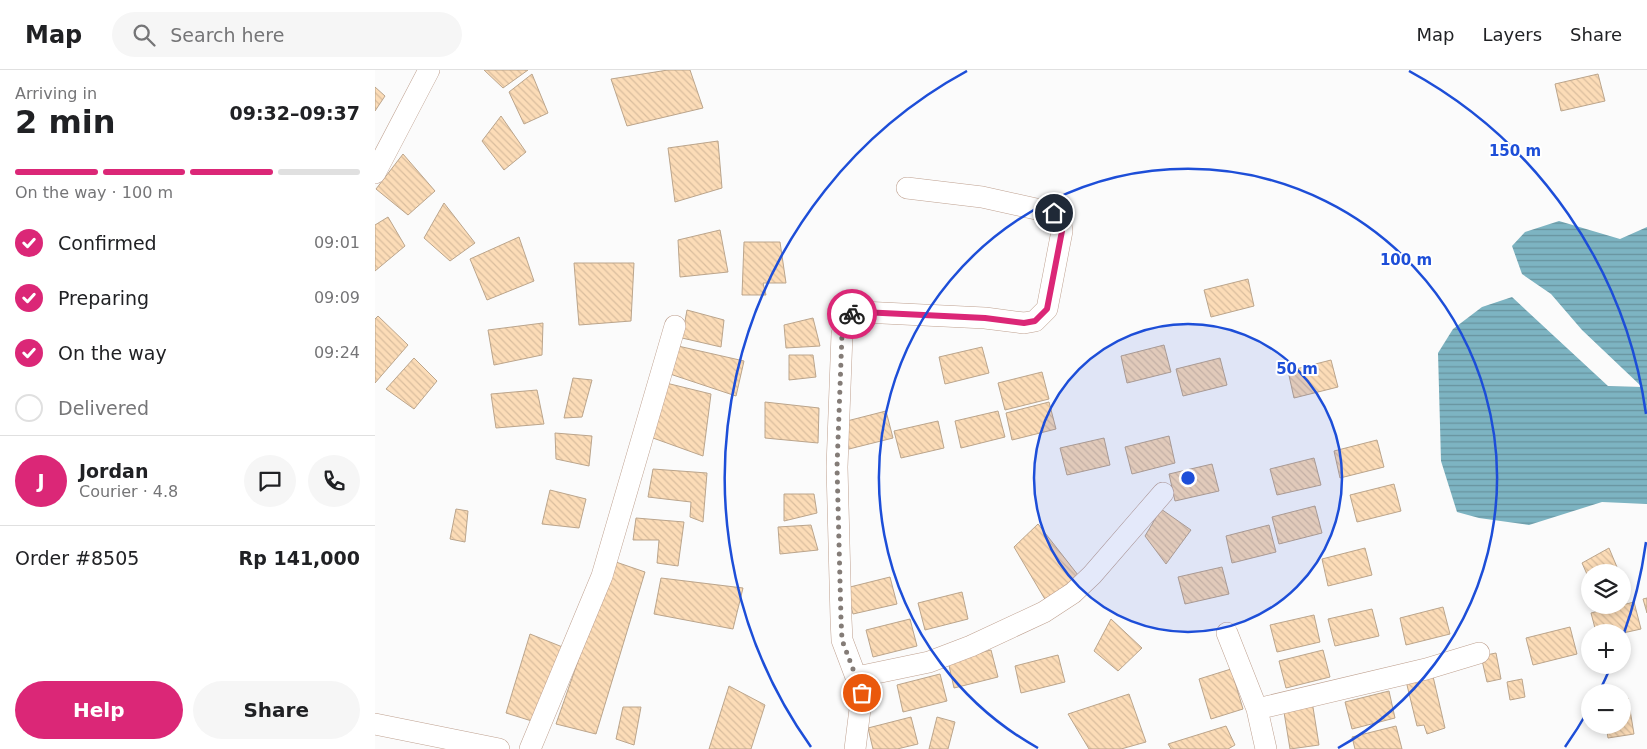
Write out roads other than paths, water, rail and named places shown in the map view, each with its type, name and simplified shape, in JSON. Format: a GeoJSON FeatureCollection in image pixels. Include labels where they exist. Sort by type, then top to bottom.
{"type":"FeatureCollection","features":[{"type":"Feature","properties":{"kind":"street"},"geometry":{"type":"LineString","coordinates":[[375,173],[429,70]]}},
{"type":"Feature","properties":{"kind":"street"},"geometry":{"type":"LineString","coordinates":[[855,749],[862,710],[862,693],[842,640],[837,467],[842,334],[845,323],[849,315],[862,312],[985,318],[1024,323],[1035,321],[1047,309],[1062,231],[1060,218],[1054,213],[982,197],[907,188]]}},
{"type":"Feature","properties":{"kind":"street"},"geometry":{"type":"LineString","coordinates":[[530,749],[602,576],[675,326]]}},
{"type":"Feature","properties":{"kind":"street"},"geometry":{"type":"LineString","coordinates":[[857,677],[929,662],[1044,612],[1073,594],[1092,575],[1163,492]]}},
{"type":"Feature","properties":{"kind":"street"},"geometry":{"type":"LineString","coordinates":[[1227,633],[1257,709],[1266,749]]}},
{"type":"Feature","properties":{"kind":"street"},"geometry":{"type":"LineString","coordinates":[[1257,709],[1479,654]]}},
{"type":"Feature","properties":{"kind":"street"},"geometry":{"type":"LineString","coordinates":[[375,724],[499,749]]}},
{"type":"Feature","properties":{"kind":"water"},"geometry":{"type":"Polygon","coordinates":[[[1559,221],[1620,239],[1647,227],[1647,504],[1602,502],[1529,525],[1479,518],[1457,512],[1441,461],[1438,353],[1453,329],[1482,307],[1512,297],[1608,386],[1642,387],[1582,330],[1551,294],[1522,274],[1512,246],[1525,232],[1559,221]]]}}]}
